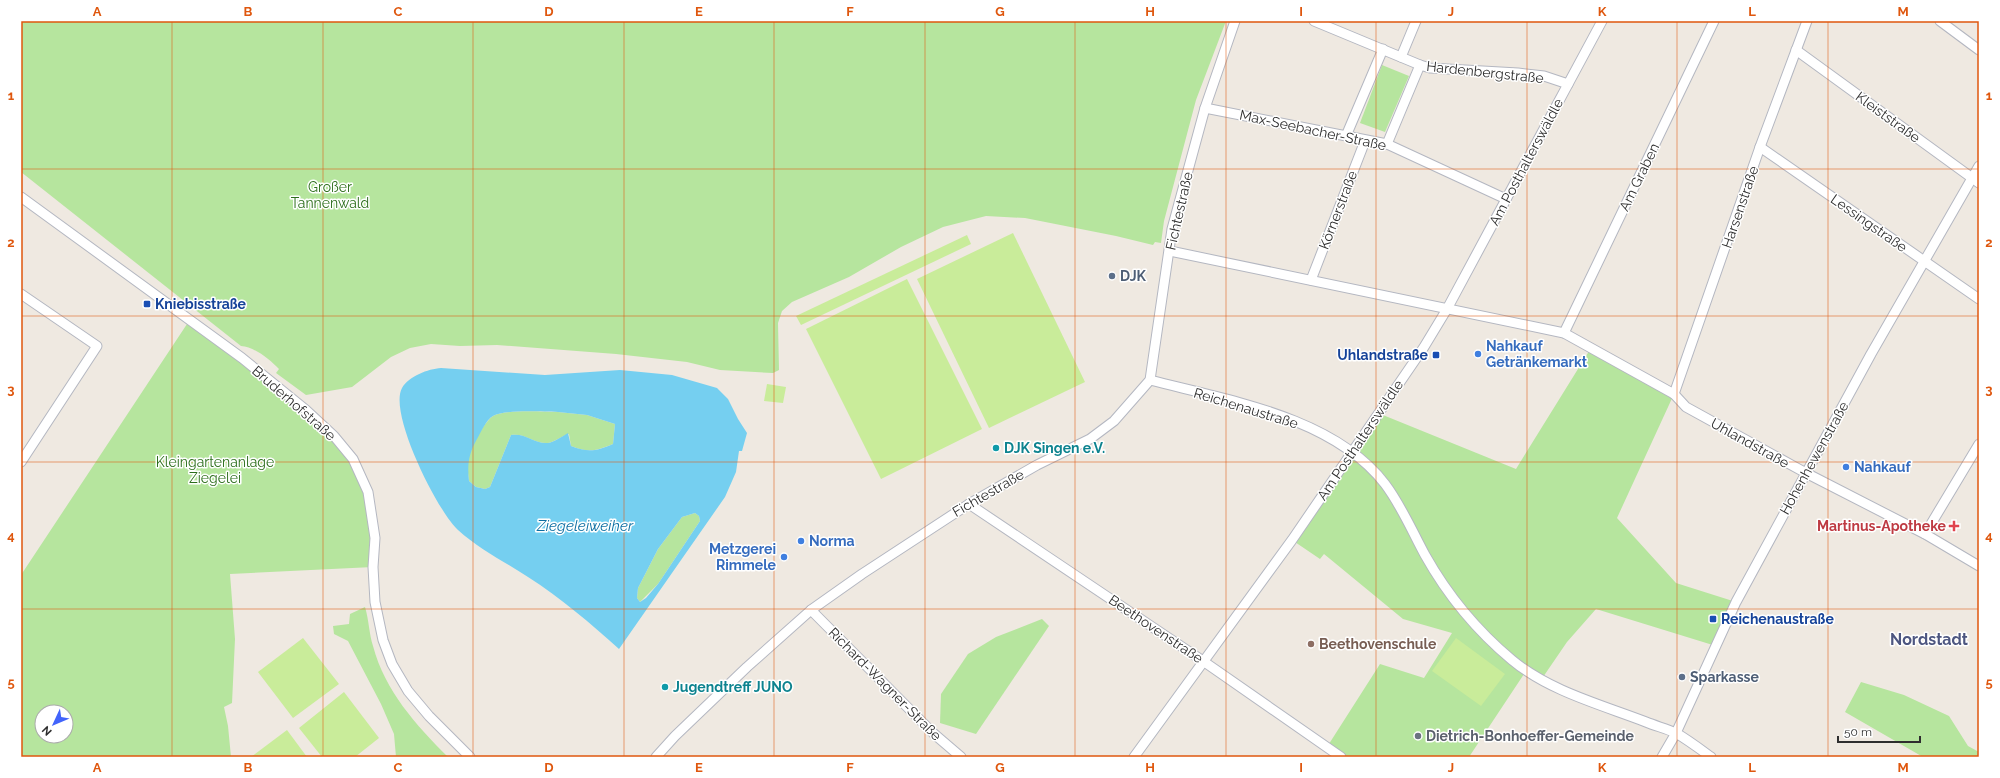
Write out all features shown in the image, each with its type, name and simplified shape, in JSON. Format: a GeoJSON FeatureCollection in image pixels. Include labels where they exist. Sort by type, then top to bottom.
{"type":"FeatureCollection","features":[{"type":"Feature","properties":{"kind":"street","name":"Fichtestraße"},"geometry":{"type":"LineString","coordinates":[[656,757],[675,736],[811,610],[862,574],[969,504],[1037,465],[1090,439],[1114,421],[1150,380],[1172,229],[1205,108],[1235,21]]}},
{"type":"Feature","properties":{"kind":"street","name":"Hardenbergstraße"},"geometry":{"type":"LineString","coordinates":[[1314,21],[1430,68],[1544,76],[1568,84]]}},
{"type":"Feature","properties":{"kind":"street"},"geometry":{"type":"LineString","coordinates":[[1401,57],[1416,21]]}},
{"type":"Feature","properties":{"kind":"street","name":"Am Posthalterswäldle"},"geometry":{"type":"LineString","coordinates":[[1134,757],[1292,540],[1424,347],[1447,309],[1602,21]]}},
{"type":"Feature","properties":{"kind":"street","name":"Am Graben"},"geometry":{"type":"LineString","coordinates":[[1564,333],[1714,21]]}},
{"type":"Feature","properties":{"kind":"street","name":"Harsenstraße"},"geometry":{"type":"LineString","coordinates":[[1674,394],[1760,147],[1807,21]]}},
{"type":"Feature","properties":{"kind":"street"},"geometry":{"type":"LineString","coordinates":[[1940,21],[1979,50]]}},
{"type":"Feature","properties":{"kind":"street"},"geometry":{"type":"LineString","coordinates":[[1346,136],[1383,49]]}},
{"type":"Feature","properties":{"kind":"street","name":"Kleiststraße"},"geometry":{"type":"LineString","coordinates":[[1796,50],[1976,181]]}},
{"type":"Feature","properties":{"kind":"street"},"geometry":{"type":"LineString","coordinates":[[1387,144],[1420,65]]}},
{"type":"Feature","properties":{"kind":"street","name":"Max-Seebacher-Straße"},"geometry":{"type":"LineString","coordinates":[[1205,108],[1365,141],[1387,144],[1506,199]]}},
{"type":"Feature","properties":{"kind":"street","name":"Körnerstraße"},"geometry":{"type":"LineString","coordinates":[[1310,280],[1365,141]]}},
{"type":"Feature","properties":{"kind":"street","name":"Lessingstraße"},"geometry":{"type":"LineString","coordinates":[[1760,147],[1979,299]]}},
{"type":"Feature","properties":{"kind":"street","name":"Hohenhewenstraße"},"geometry":{"type":"LineString","coordinates":[[1662,757],[1676,733],[1736,602],[1871,354],[1925,262],[1976,181],[1979,166]]}},
{"type":"Feature","properties":{"kind":"street","name":"Bruderhofstraße"},"geometry":{"type":"LineString","coordinates":[[21,197],[165,304],[242,358],[311,415],[334,436],[353,459],[368,492],[375,538],[373,567],[375,602],[383,640],[392,664],[408,691],[429,716],[470,757]]}},
{"type":"Feature","properties":{"kind":"street","name":"Uhlandstraße"},"geometry":{"type":"LineString","coordinates":[[1170,251],[1564,333],[1674,394],[1686,407],[1806,473],[1925,534],[1979,566]]}},
{"type":"Feature","properties":{"kind":"street"},"geometry":{"type":"LineString","coordinates":[[21,294],[96,346],[21,462]]}},
{"type":"Feature","properties":{"kind":"street","name":"Reichenaustraße"},"geometry":{"type":"LineString","coordinates":[[1150,380],[1229,400],[1281,416],[1337,442],[1352,452],[1370,466],[1386,485],[1433,569],[1454,602],[1468,619],[1501,651],[1541,680],[1676,733],[1711,757]]}},
{"type":"Feature","properties":{"kind":"street"},"geometry":{"type":"LineString","coordinates":[[1925,534],[1979,444]]}},
{"type":"Feature","properties":{"kind":"street","name":"Beethovenstraße"},"geometry":{"type":"LineString","coordinates":[[969,504],[1203,661],[1341,757]]}},
{"type":"Feature","properties":{"kind":"street","name":"Richard-Wagner-Straße"},"geometry":{"type":"LineString","coordinates":[[811,610],[934,733],[961,757]]}},
{"type":"Feature","properties":{"kind":"green space","name":"Großer Tannenwald"},"geometry":{"type":"Polygon","coordinates":[[[21,21],[1226,21],[1196,100],[1164,221],[1161,243],[1155,242],[1153,245],[1025,218],[986,216],[943,227],[901,247],[849,277],[792,302],[782,311],[778,323],[779,370],[773,373],[720,370],[687,362],[616,354],[497,345],[460,346],[431,344],[410,348],[391,357],[352,387],[306,395],[276,373],[279,369],[267,358],[257,351],[241,346],[21,172],[21,21]]]}},
{"type":"Feature","properties":{"kind":"green space"},"geometry":{"type":"Polygon","coordinates":[[[1382,65],[1409,76],[1385,132],[1360,123],[1382,65]]]}},
{"type":"Feature","properties":{"kind":"green space"},"geometry":{"type":"Polygon","coordinates":[[[1013,233],[1085,382],[989,428],[917,279],[1013,233]]]}},
{"type":"Feature","properties":{"kind":"green space"},"geometry":{"type":"Polygon","coordinates":[[[967,235],[971,244],[801,325],[796,316],[967,235]]]}},
{"type":"Feature","properties":{"kind":"green space"},"geometry":{"type":"Polygon","coordinates":[[[907,279],[982,429],[881,479],[806,329],[907,279]]]}},
{"type":"Feature","properties":{"kind":"green space","name":"Kleingartenanlage Ziegelei"},"geometry":{"type":"Polygon","coordinates":[[[189,321],[334,436],[368,492],[373,567],[230,574],[235,639],[232,703],[224,707],[228,726],[231,757],[21,757],[21,575],[189,321]]]}},
{"type":"Feature","properties":{"kind":"green space"},"geometry":{"type":"Polygon","coordinates":[[[1591,348],[1674,394],[1617,518],[1676,583],[1736,602],[1716,646],[1596,609],[1567,642],[1541,680],[1526,671],[1469,757],[1341,757],[1327,747],[1380,664],[1424,678],[1452,633],[1403,619],[1324,554],[1320,559],[1292,540],[1378,413],[1516,469],[1591,348]]]}},
{"type":"Feature","properties":{"kind":"green space"},"geometry":{"type":"Polygon","coordinates":[[[767,384],[786,387],[783,403],[764,401],[767,384]]]}},
{"type":"Feature","properties":{"kind":"green space"},"geometry":{"type":"Polygon","coordinates":[[[506,412],[558,412],[587,415],[615,424],[613,444],[597,450],[583,450],[571,446],[569,434],[548,443],[511,435],[490,487],[485,489],[476,487],[469,481],[467,463],[469,453],[473,444],[490,418],[506,412]]]}},
{"type":"Feature","properties":{"kind":"green space"},"geometry":{"type":"Polygon","coordinates":[[[695,513],[699,516],[700,521],[658,584],[640,602],[637,598],[638,588],[658,549],[682,517],[695,513]]]}},
{"type":"Feature","properties":{"kind":"green space"},"geometry":{"type":"Polygon","coordinates":[[[365,607],[372,641],[378,662],[385,678],[413,720],[448,757],[396,757],[394,734],[381,704],[348,641],[334,634],[333,626],[349,624],[350,614],[365,607]]]}},
{"type":"Feature","properties":{"kind":"green space"},"geometry":{"type":"Polygon","coordinates":[[[1042,619],[1049,626],[976,734],[940,723],[941,694],[968,654],[996,637],[1042,619]]]}},
{"type":"Feature","properties":{"kind":"green space"},"geometry":{"type":"Polygon","coordinates":[[[303,638],[339,684],[293,718],[258,672],[303,638]]]}},
{"type":"Feature","properties":{"kind":"green space"},"geometry":{"type":"Polygon","coordinates":[[[1456,638],[1505,674],[1481,706],[1432,671],[1456,638]]]}},
{"type":"Feature","properties":{"kind":"green space"},"geometry":{"type":"Polygon","coordinates":[[[1861,682],[1904,695],[1949,716],[1968,746],[1979,752],[1979,757],[1923,757],[1845,712],[1861,682]]]}},
{"type":"Feature","properties":{"kind":"green space"},"geometry":{"type":"Polygon","coordinates":[[[344,692],[379,738],[355,757],[322,757],[299,728],[344,692]]]}},
{"type":"Feature","properties":{"kind":"green space"},"geometry":{"type":"Polygon","coordinates":[[[287,730],[307,757],[251,757],[287,730]]]}},
{"type":"Feature","properties":{"kind":"water","name":"Ziegeleiweiher"},"geometry":{"type":"Polygon","coordinates":[[[441,368],[545,375],[620,370],[672,375],[717,388],[728,399],[747,433],[742,451],[739,451],[736,472],[725,497],[619,649],[564,602],[466,537],[449,520],[417,462],[402,418],[400,401],[402,388],[409,380],[419,374],[441,368]],[[506,412],[490,418],[474,444],[470,454],[468,469],[469,481],[476,487],[485,489],[490,487],[511,435],[522,436],[539,442],[548,443],[568,433],[571,446],[583,450],[597,450],[613,444],[615,424],[587,415],[558,412],[506,412]],[[695,513],[682,517],[658,549],[638,588],[637,598],[640,602],[646,598],[658,584],[700,521],[699,516],[695,513]]]}},
{"type":"Feature","properties":{"kind":"place","name":"DJK"},"geometry":{"type":"Point","coordinates":[1112,276]}},
{"type":"Feature","properties":{"kind":"place","name":"Kniebisstraße"},"geometry":{"type":"Point","coordinates":[147,304]}},
{"type":"Feature","properties":{"kind":"place","name":"Nahkauf Getränkemarkt"},"geometry":{"type":"Point","coordinates":[1478,354]}},
{"type":"Feature","properties":{"kind":"place","name":"Uhlandstraße"},"geometry":{"type":"Point","coordinates":[1436,355]}},
{"type":"Feature","properties":{"kind":"place","name":"DJK Singen e.V."},"geometry":{"type":"Point","coordinates":[996,448]}},
{"type":"Feature","properties":{"kind":"place","name":"Nahkauf"},"geometry":{"type":"Point","coordinates":[1846,467]}},
{"type":"Feature","properties":{"kind":"place","name":"Martinus-Apotheke"},"geometry":{"type":"Point","coordinates":[1954,526]}},
{"type":"Feature","properties":{"kind":"place","name":"Norma"},"geometry":{"type":"Point","coordinates":[801,541]}},
{"type":"Feature","properties":{"kind":"place","name":"Metzgerei Rimmele"},"geometry":{"type":"Point","coordinates":[784,557]}},
{"type":"Feature","properties":{"kind":"place","name":"Reichenaustraße"},"geometry":{"type":"Point","coordinates":[1713,619]}},
{"type":"Feature","properties":{"kind":"place","name":"Beethovenschule"},"geometry":{"type":"Point","coordinates":[1311,644]}},
{"type":"Feature","properties":{"kind":"place","name":"Sparkasse"},"geometry":{"type":"Point","coordinates":[1682,677]}},
{"type":"Feature","properties":{"kind":"place","name":"Jugendtreff JUNO"},"geometry":{"type":"Point","coordinates":[665,687]}},
{"type":"Feature","properties":{"kind":"place","name":"Dietrich-Bonhoeffer-Gemeinde"},"geometry":{"type":"Point","coordinates":[1418,736]}},
{"type":"Feature","properties":{"kind":"district","name":"Nordstadt"},"geometry":{"type":"Point","coordinates":[1929,639]}}]}
